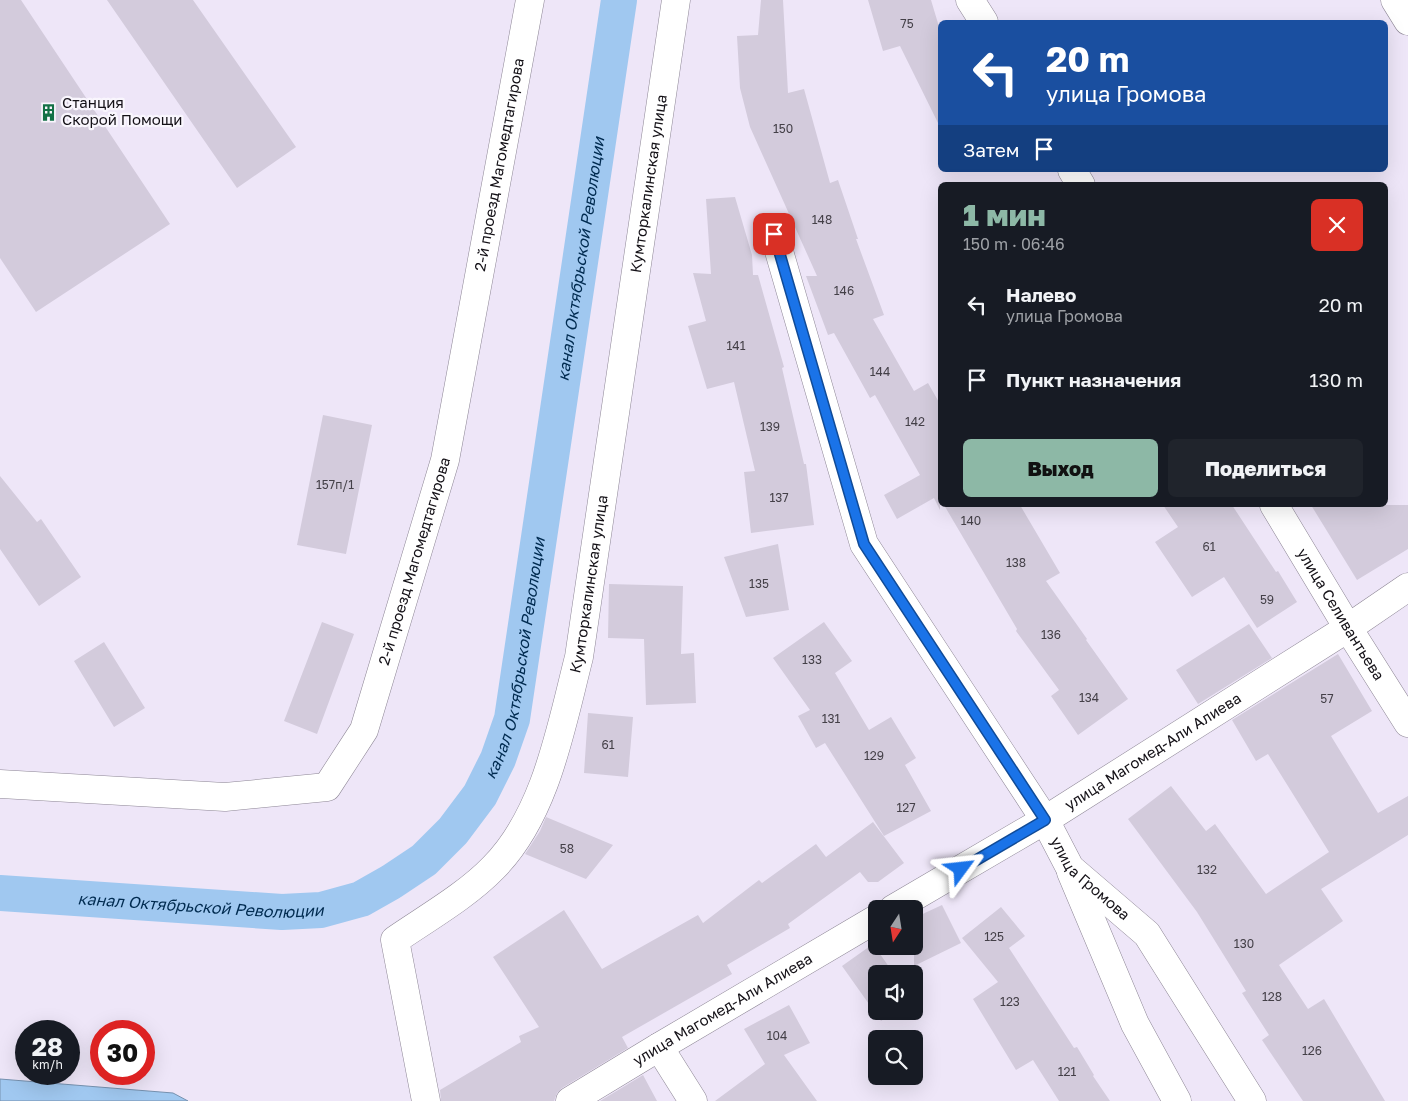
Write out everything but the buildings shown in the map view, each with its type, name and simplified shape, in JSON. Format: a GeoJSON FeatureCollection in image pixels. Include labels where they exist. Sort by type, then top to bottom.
{"type":"FeatureCollection","features":[{"type":"Feature","properties":{"kind":"street","name":"2-й проезд Магомедтагирова"},"geometry":{"type":"LineString","coordinates":[[0,784],[225,797],[327,787],[364,730],[445,460],[530,0]]}},
{"type":"Feature","properties":{"kind":"street","name":"Кумторкалинская улица"},"geometry":{"type":"LineString","coordinates":[[426,1101],[395,940],[474,886],[494,868],[513,846],[545,782],[579,657],[676,0]]}},
{"type":"Feature","properties":{"kind":"street"},"geometry":{"type":"LineString","coordinates":[[970,0],[983,20]]}},
{"type":"Feature","properties":{"kind":"street"},"geometry":{"type":"LineString","coordinates":[[1395,0],[1408,21]]}},
{"type":"Feature","properties":{"kind":"street","name":"улица Громова"},"geometry":{"type":"LineString","coordinates":[[774,234],[864,544],[1045,820],[1070,868],[1147,934],[1252,1101]]}},
{"type":"Feature","properties":{"kind":"street","name":"улица Селивантьева"},"geometry":{"type":"LineString","coordinates":[[1275,507],[1408,723]]}},
{"type":"Feature","properties":{"kind":"street","name":"улица Магомед-Али Алиева"},"geometry":{"type":"LineString","coordinates":[[908,900],[1045,820],[1408,588]]}},
{"type":"Feature","properties":{"kind":"street"},"geometry":{"type":"LineString","coordinates":[[1070,868],[1135,1024],[1177,1101]]}},
{"type":"Feature","properties":{"kind":"street","name":"улица Магомед-Али Алиева"},"geometry":{"type":"LineString","coordinates":[[570,1101],[868,924]]}},
{"type":"Feature","properties":{"kind":"street"},"geometry":{"type":"LineString","coordinates":[[659,1047],[693,1101]]}},
{"type":"Feature","properties":{"kind":"water"},"geometry":{"type":"Polygon","coordinates":[[[0,1079],[15,1080],[15,1085],[74,1085],[173,1093],[188,1101],[0,1101],[0,1079]]]}},
{"type":"Feature","properties":{"kind":"waterway","name":"канал Октябрьской Революции"},"geometry":{"type":"LineString","coordinates":[[0,893],[282,912],[321,910],[361,899],[424,860],[453,831],[480,795],[498,759],[512,719],[619,0]]}},
{"type":"Feature","properties":{"kind":"place","name":"Станция Скорой Помощи"},"geometry":{"type":"Point","coordinates":[48,112]}},
{"type":"Feature","properties":{"kind":"route"},"geometry":{"type":"LineString","coordinates":[[774,234],[864,544],[1045,820],[961,869]]}}]}
